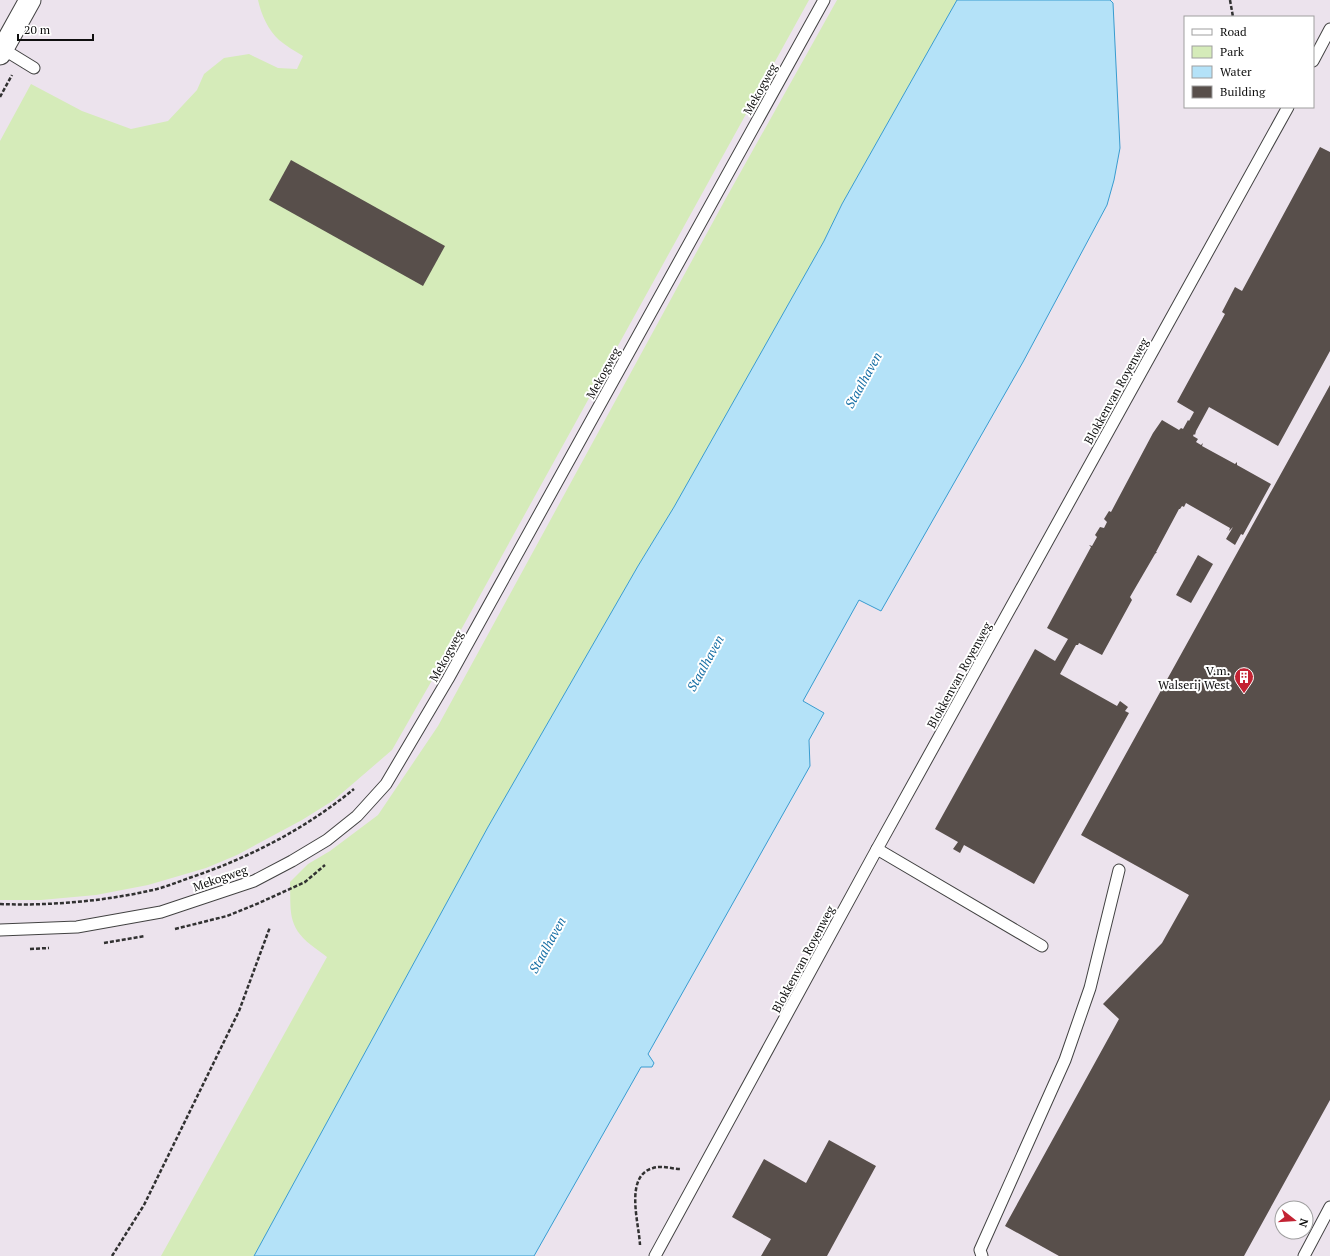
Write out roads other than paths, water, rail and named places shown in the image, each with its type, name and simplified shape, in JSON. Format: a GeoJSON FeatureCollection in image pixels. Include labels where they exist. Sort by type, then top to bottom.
{"type":"FeatureCollection","features":[{"type":"Feature","properties":{"kind":"street"},"geometry":{"type":"LineString","coordinates":[[1,52],[30,0]]}},
{"type":"Feature","properties":{"kind":"lane","name":"Mekogweg"},"geometry":{"type":"LineString","coordinates":[[0,930],[77,927],[161,912],[254,881],[327,840],[357,816],[386,784],[448,678],[824,0]]}},
{"type":"Feature","properties":{"kind":"lane"},"geometry":{"type":"LineString","coordinates":[[1314,59],[1330,29]]}},
{"type":"Feature","properties":{"kind":"lane"},"geometry":{"type":"LineString","coordinates":[[1,52],[34,68]]}},
{"type":"Feature","properties":{"kind":"lane","name":"Blokkenvan Royenweg"},"geometry":{"type":"LineString","coordinates":[[655,1256],[877,849],[1287,108]]}},
{"type":"Feature","properties":{"kind":"lane"},"geometry":{"type":"LineString","coordinates":[[877,849],[1042,946]]}},
{"type":"Feature","properties":{"kind":"lane"},"geometry":{"type":"LineString","coordinates":[[982,1256],[980,1250],[1065,1060],[1090,988],[1119,870]]}},
{"type":"Feature","properties":{"kind":"lane"},"geometry":{"type":"LineString","coordinates":[[1304,1256],[1330,1207]]}},
{"type":"Feature","properties":{"kind":"water","name":"Staalhaven"},"geometry":{"type":"Polygon","coordinates":[[[957,0],[1110,0],[1113,3],[1120,148],[1114,180],[1107,205],[1023,362],[881,611],[859,600],[803,701],[824,713],[809,740],[810,766],[648,1054],[654,1063],[652,1067],[641,1067],[534,1256],[254,1256],[488,827],[638,566],[674,507],[824,241],[842,204],[957,0]]]}},
{"type":"Feature","properties":{"kind":"place","name":"V.m. Walserij West"},"geometry":{"type":"Point","coordinates":[1244,694]}}]}
